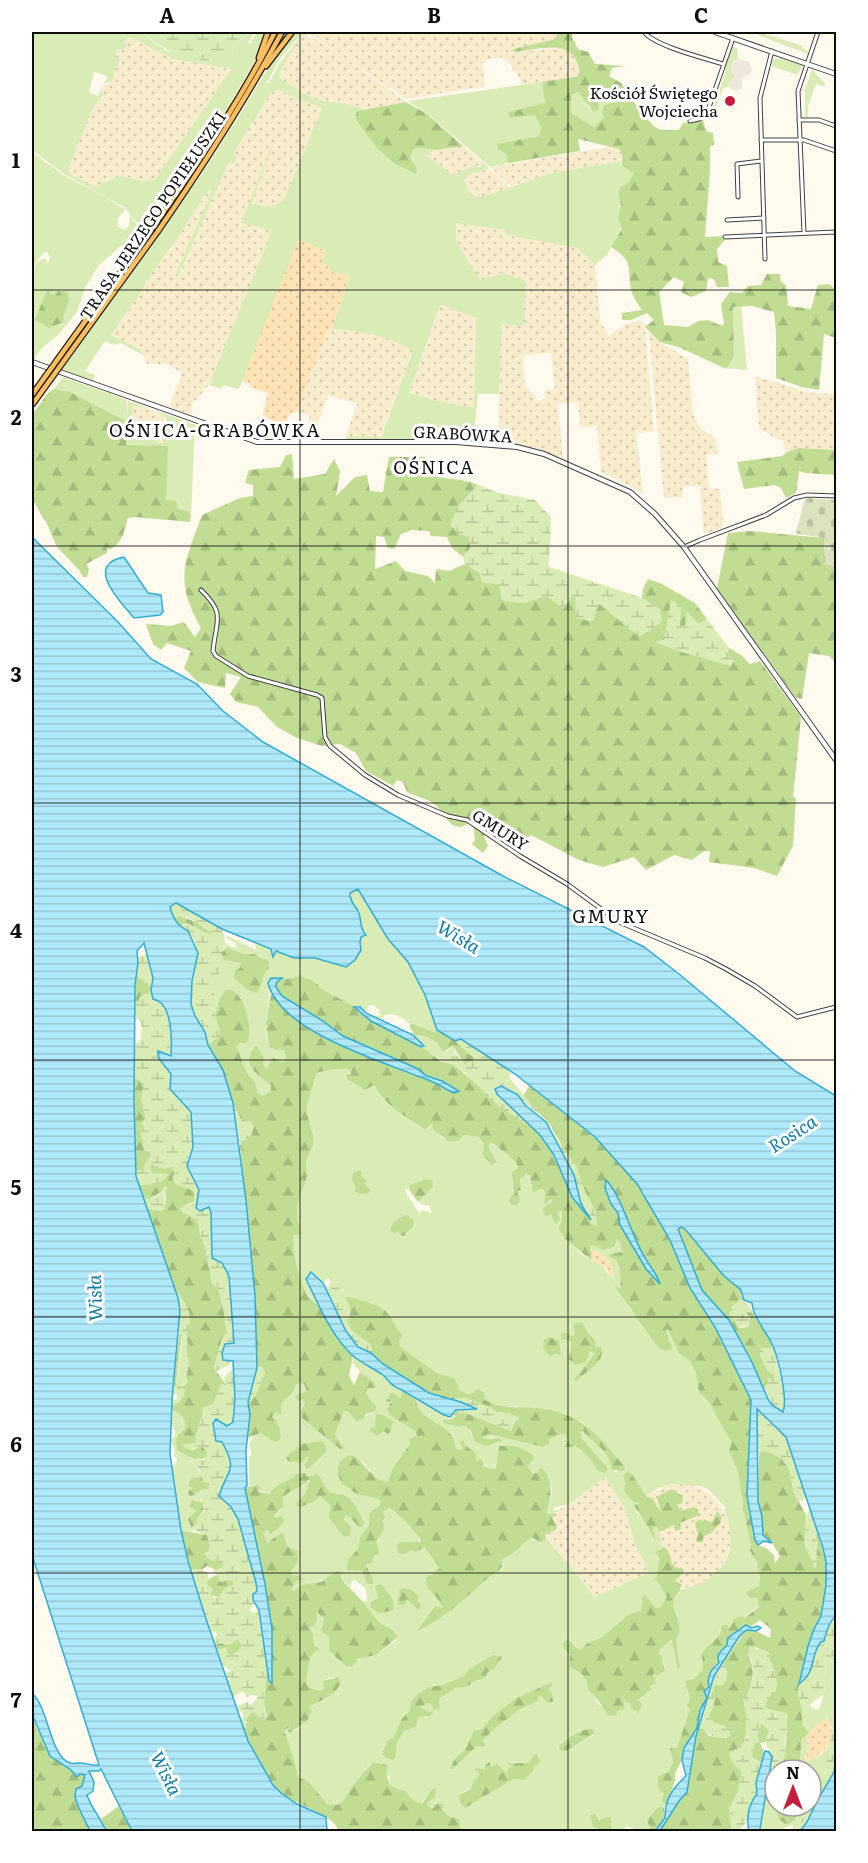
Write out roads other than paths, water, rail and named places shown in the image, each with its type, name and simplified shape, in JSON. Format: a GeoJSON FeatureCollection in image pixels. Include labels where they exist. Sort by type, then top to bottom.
{"type":"FeatureCollection","features":[{"type":"Feature","properties":{"kind":"main road"},"geometry":{"type":"LineString","coordinates":[[251,77],[268,32]]}},
{"type":"Feature","properties":{"kind":"main road","name":"TRASA JERZEGO POPIEŁUSZKI"},"geometry":{"type":"LineString","coordinates":[[32,394],[208,147],[251,77],[275,32]]}},
{"type":"Feature","properties":{"kind":"main road","name":"TRASA JERZEGO POPIEŁUSZKI"},"geometry":{"type":"LineString","coordinates":[[32,405],[212,153],[282,32]]}},
{"type":"Feature","properties":{"kind":"main road"},"geometry":{"type":"LineString","coordinates":[[259,75],[292,32]]}},
{"type":"Feature","properties":{"kind":"street"},"geometry":{"type":"LineString","coordinates":[[644,32],[658,42],[723,64]]}},
{"type":"Feature","properties":{"kind":"street"},"geometry":{"type":"LineString","coordinates":[[719,32],[837,74]]}},
{"type":"Feature","properties":{"kind":"street"},"geometry":{"type":"LineString","coordinates":[[804,233],[798,89],[818,32]]}},
{"type":"Feature","properties":{"kind":"street"},"geometry":{"type":"LineString","coordinates":[[690,121],[699,119],[707,112],[733,38]]}},
{"type":"Feature","properties":{"kind":"street"},"geometry":{"type":"LineString","coordinates":[[765,259],[760,92],[772,51]]}},
{"type":"Feature","properties":{"kind":"street"},"geometry":{"type":"LineString","coordinates":[[799,120],[819,120],[837,126]]}},
{"type":"Feature","properties":{"kind":"street"},"geometry":{"type":"LineString","coordinates":[[761,140],[799,139],[837,151]]}},
{"type":"Feature","properties":{"kind":"street"},"geometry":{"type":"LineString","coordinates":[[738,197],[737,164],[761,161]]}},
{"type":"Feature","properties":{"kind":"street"},"geometry":{"type":"LineString","coordinates":[[727,220],[764,218]]}},
{"type":"Feature","properties":{"kind":"street"},"geometry":{"type":"LineString","coordinates":[[724,237],[837,232]]}},
{"type":"Feature","properties":{"kind":"street","name":"GRABÓWKA"},"geometry":{"type":"LineString","coordinates":[[32,362],[257,442],[467,442],[534,450],[633,493],[655,514],[684,548],[837,760]]}},
{"type":"Feature","properties":{"kind":"street"},"geometry":{"type":"LineString","coordinates":[[684,548],[696,541],[766,515],[794,498],[807,495],[837,496]]}},
{"type":"Feature","properties":{"kind":"street","name":"GMURY"},"geometry":{"type":"LineString","coordinates":[[201,590],[218,612],[213,651],[216,656],[248,676],[322,698],[325,737],[330,746],[365,775],[398,795],[448,816],[467,820],[567,884],[624,925],[726,969],[755,986],[797,1017],[837,1007]]}},
{"type":"Feature","properties":{"kind":"water"},"geometry":{"type":"Polygon","coordinates":[[[32,537],[118,622],[151,659],[197,684],[223,711],[263,742],[503,876],[644,947],[795,1071],[836,1096],[836,1616],[830,1624],[824,1641],[817,1647],[809,1674],[799,1684],[808,1646],[821,1616],[826,1585],[826,1562],[786,1437],[757,1409],[758,1501],[763,1535],[772,1543],[764,1541],[758,1545],[755,1540],[747,1496],[751,1400],[715,1327],[690,1288],[670,1240],[638,1185],[595,1137],[515,1074],[461,1039],[455,1041],[437,1030],[425,995],[408,962],[388,939],[358,889],[350,893],[350,896],[366,935],[361,937],[361,950],[355,960],[346,967],[315,958],[294,958],[276,951],[273,957],[271,949],[222,929],[176,903],[170,907],[176,922],[188,931],[198,953],[192,981],[191,1004],[205,1032],[208,1045],[223,1070],[233,1103],[246,1200],[255,1295],[257,1368],[248,1402],[250,1415],[246,1450],[247,1486],[245,1488],[272,1629],[272,1683],[269,1681],[259,1610],[253,1600],[253,1594],[257,1591],[256,1583],[238,1519],[231,1507],[219,1496],[231,1465],[222,1442],[216,1441],[213,1423],[216,1419],[227,1426],[233,1422],[235,1399],[233,1361],[223,1360],[222,1353],[225,1344],[234,1343],[229,1276],[222,1263],[212,1258],[209,1207],[200,1211],[196,1208],[199,1190],[187,1166],[193,1147],[191,1112],[170,1089],[171,1074],[159,1059],[158,1051],[171,1056],[170,1028],[165,1008],[153,999],[151,990],[153,978],[144,943],[137,951],[135,985],[136,1176],[178,1298],[180,1310],[170,1454],[188,1561],[248,1741],[273,1785],[297,1804],[326,1817],[327,1831],[132,1831],[101,1769],[89,1771],[94,1782],[93,1791],[87,1795],[106,1831],[90,1831],[75,1796],[76,1789],[82,1786],[85,1775],[80,1774],[77,1777],[71,1770],[50,1756],[32,1714],[32,1693],[38,1700],[58,1752],[63,1759],[70,1763],[99,1765],[32,1555],[32,537]],[[681,1227],[678,1229],[702,1290],[729,1320],[752,1362],[768,1399],[772,1405],[783,1412],[782,1377],[777,1357],[752,1303],[744,1300],[741,1290],[724,1276],[681,1227]]]}},
{"type":"Feature","properties":{"kind":"water"},"geometry":{"type":"Polygon","coordinates":[[[124,557],[148,593],[161,595],[163,612],[160,615],[134,618],[114,594],[106,576],[106,568],[112,561],[124,557]]]}},
{"type":"Feature","properties":{"kind":"water"},"geometry":{"type":"Polygon","coordinates":[[[271,978],[282,978],[276,983],[276,987],[282,996],[343,1036],[416,1068],[427,1076],[442,1081],[459,1091],[454,1093],[429,1080],[333,1042],[310,1029],[291,1016],[276,1000],[268,983],[271,978]]]}},
{"type":"Feature","properties":{"kind":"water"},"geometry":{"type":"Polygon","coordinates":[[[354,1007],[360,1007],[366,1013],[413,1035],[424,1046],[421,1047],[371,1021],[354,1007]]]}},
{"type":"Feature","properties":{"kind":"water"},"geometry":{"type":"Polygon","coordinates":[[[501,1086],[518,1095],[525,1105],[546,1122],[574,1175],[581,1204],[591,1220],[572,1197],[554,1155],[540,1135],[497,1094],[495,1089],[501,1086]]]}},
{"type":"Feature","properties":{"kind":"water"},"geometry":{"type":"Polygon","coordinates":[[[606,1180],[617,1196],[639,1247],[660,1284],[646,1269],[620,1225],[618,1213],[611,1204],[605,1188],[606,1180]]]}},
{"type":"Feature","properties":{"kind":"water"},"geometry":{"type":"Polygon","coordinates":[[[311,1272],[323,1283],[346,1331],[358,1347],[371,1353],[383,1364],[429,1393],[477,1409],[456,1410],[450,1417],[444,1415],[395,1387],[383,1375],[359,1361],[337,1338],[320,1309],[306,1279],[311,1272]]]}},
{"type":"Feature","properties":{"kind":"water"},"geometry":{"type":"Polygon","coordinates":[[[746,1625],[751,1628],[758,1626],[761,1628],[756,1631],[747,1630],[740,1635],[714,1676],[696,1736],[687,1792],[660,1831],[655,1831],[665,1818],[670,1795],[686,1776],[682,1760],[684,1748],[697,1728],[700,1710],[707,1698],[704,1691],[709,1687],[710,1673],[719,1663],[719,1655],[727,1645],[728,1638],[746,1625]]]}},
{"type":"Feature","properties":{"kind":"water"},"geometry":{"type":"Polygon","coordinates":[[[765,1751],[769,1752],[772,1758],[763,1758],[763,1811],[760,1829],[749,1831],[748,1812],[757,1794],[756,1782],[765,1751]]]}},
{"type":"Feature","properties":{"kind":"water"},"geometry":{"type":"Polygon","coordinates":[[[836,1755],[836,1831],[800,1831],[809,1818],[823,1818],[823,1791],[834,1772],[836,1755]]]}},
{"type":"Feature","properties":{"kind":"place","name":"Kościół Świętego Wojciecha"},"geometry":{"type":"Point","coordinates":[730,101]}},
{"type":"Feature","properties":{"kind":"district","name":"OŚNICA-GRABÓWKA"},"geometry":{"type":"Point","coordinates":[215,429]}},
{"type":"Feature","properties":{"kind":"district","name":"OŚNICA"},"geometry":{"type":"Point","coordinates":[434,466]}},
{"type":"Feature","properties":{"kind":"district","name":"GMURY"},"geometry":{"type":"Point","coordinates":[611,915]}},
{"type":"Feature","properties":{"kind":"water label","name":"Wisła"},"geometry":{"type":"Point","coordinates":[459,936]}},
{"type":"Feature","properties":{"kind":"water label","name":"Rosica"},"geometry":{"type":"Point","coordinates":[792,1133]}},
{"type":"Feature","properties":{"kind":"water label","name":"Wisła"},"geometry":{"type":"Point","coordinates":[94,1298]}},
{"type":"Feature","properties":{"kind":"water label","name":"Wisła"},"geometry":{"type":"Point","coordinates":[167,1773]}}]}
